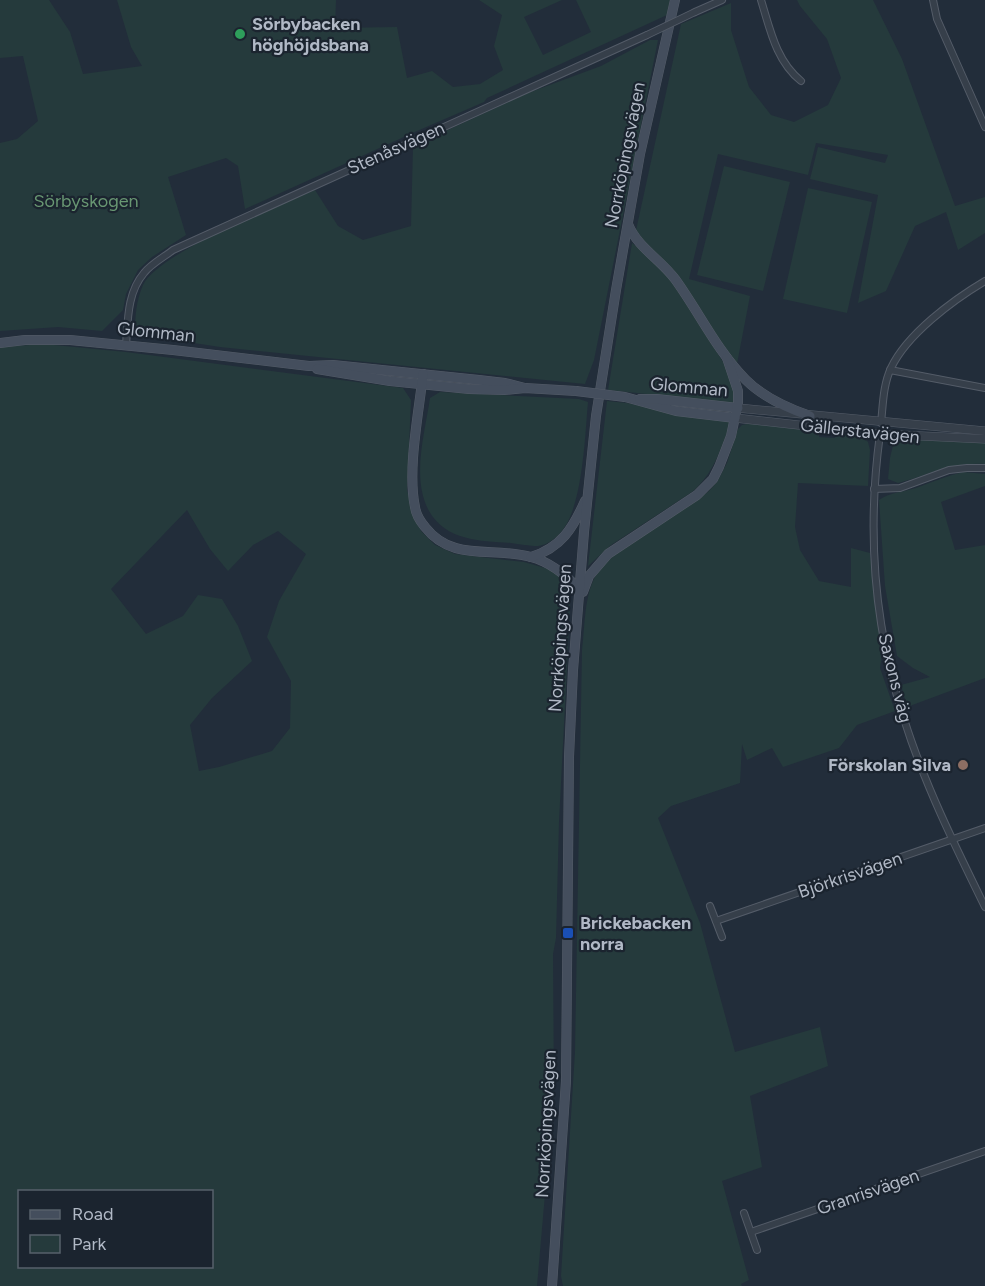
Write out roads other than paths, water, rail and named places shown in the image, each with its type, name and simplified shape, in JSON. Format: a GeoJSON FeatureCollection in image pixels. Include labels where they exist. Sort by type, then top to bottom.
{"type":"FeatureCollection","features":[{"type":"Feature","properties":{"kind":"main road","name":"Norrköpingsvägen"},"geometry":{"type":"LineString","coordinates":[[552,1286],[566,1081],[569,757],[573,670],[588,492],[604,360],[640,154],[675,0]]}},
{"type":"Feature","properties":{"kind":"main road"},"geometry":{"type":"LineString","coordinates":[[628,224],[638,242],[675,279],[701,321],[747,381],[762,393],[810,416]]}},
{"type":"Feature","properties":{"kind":"main road","name":"Glomman"},"geometry":{"type":"LineString","coordinates":[[0,343],[43,339],[126,345],[309,366],[358,377],[423,380],[485,390],[525,388],[638,400],[657,399],[737,413]]}},
{"type":"Feature","properties":{"kind":"main road"},"geometry":{"type":"LineString","coordinates":[[580,605],[589,576],[608,554],[697,495],[713,479],[725,454],[737,413],[738,391],[728,358]]}},
{"type":"Feature","properties":{"kind":"main road"},"geometry":{"type":"LineString","coordinates":[[423,380],[413,475],[415,508],[419,520],[429,533],[451,548],[531,557],[563,573],[580,590]]}},
{"type":"Feature","properties":{"kind":"main road"},"geometry":{"type":"LineString","coordinates":[[531,557],[544,553],[566,536],[575,523],[588,492]]}},
{"type":"Feature","properties":{"kind":"street","name":"Stenåsvägen"},"geometry":{"type":"LineString","coordinates":[[126,345],[128,310],[134,290],[144,273],[173,249],[722,0]]}},
{"type":"Feature","properties":{"kind":"street"},"geometry":{"type":"LineString","coordinates":[[761,0],[783,61],[789,71],[801,81]]}},
{"type":"Feature","properties":{"kind":"street"},"geometry":{"type":"LineString","coordinates":[[933,0],[937,19],[985,128]]}},
{"type":"Feature","properties":{"kind":"street"},"geometry":{"type":"LineString","coordinates":[[880,434],[885,385],[897,357],[917,334],[957,299],[985,281]]}},
{"type":"Feature","properties":{"kind":"street"},"geometry":{"type":"LineString","coordinates":[[890,370],[985,388]]}},
{"type":"Feature","properties":{"kind":"street","name":"Gällerstavägen"},"geometry":{"type":"LineString","coordinates":[[737,413],[810,416],[985,431]]}},
{"type":"Feature","properties":{"kind":"street","name":"Gällerstavägen"},"geometry":{"type":"LineString","coordinates":[[737,413],[880,434],[985,439]]}},
{"type":"Feature","properties":{"kind":"street","name":"Saxons väg"},"geometry":{"type":"LineString","coordinates":[[880,434],[873,514],[877,593],[890,666],[915,752],[985,907]]}},
{"type":"Feature","properties":{"kind":"street"},"geometry":{"type":"LineString","coordinates":[[874,489],[900,488],[949,471],[985,468]]}},
{"type":"Feature","properties":{"kind":"street","name":"Björkrisvägen"},"geometry":{"type":"LineString","coordinates":[[716,921],[985,828]]}},
{"type":"Feature","properties":{"kind":"street"},"geometry":{"type":"LineString","coordinates":[[710,906],[722,937]]}},
{"type":"Feature","properties":{"kind":"street","name":"Granrisvägen"},"geometry":{"type":"LineString","coordinates":[[751,1232],[985,1151]]}},
{"type":"Feature","properties":{"kind":"street"},"geometry":{"type":"LineString","coordinates":[[744,1213],[758,1250]]}},
{"type":"Feature","properties":{"kind":"place","name":"Sörbybacken höghöjdsbana"},"geometry":{"type":"Point","coordinates":[240,34]}},
{"type":"Feature","properties":{"kind":"place","name":"Förskolan Silva"},"geometry":{"type":"Point","coordinates":[963,765]}},
{"type":"Feature","properties":{"kind":"place","name":"Brickebacken norra"},"geometry":{"type":"Point","coordinates":[568,933]}},
{"type":"Feature","properties":{"kind":"park label","name":"Sörbyskogen"},"geometry":{"type":"Point","coordinates":[86,201]}}]}
